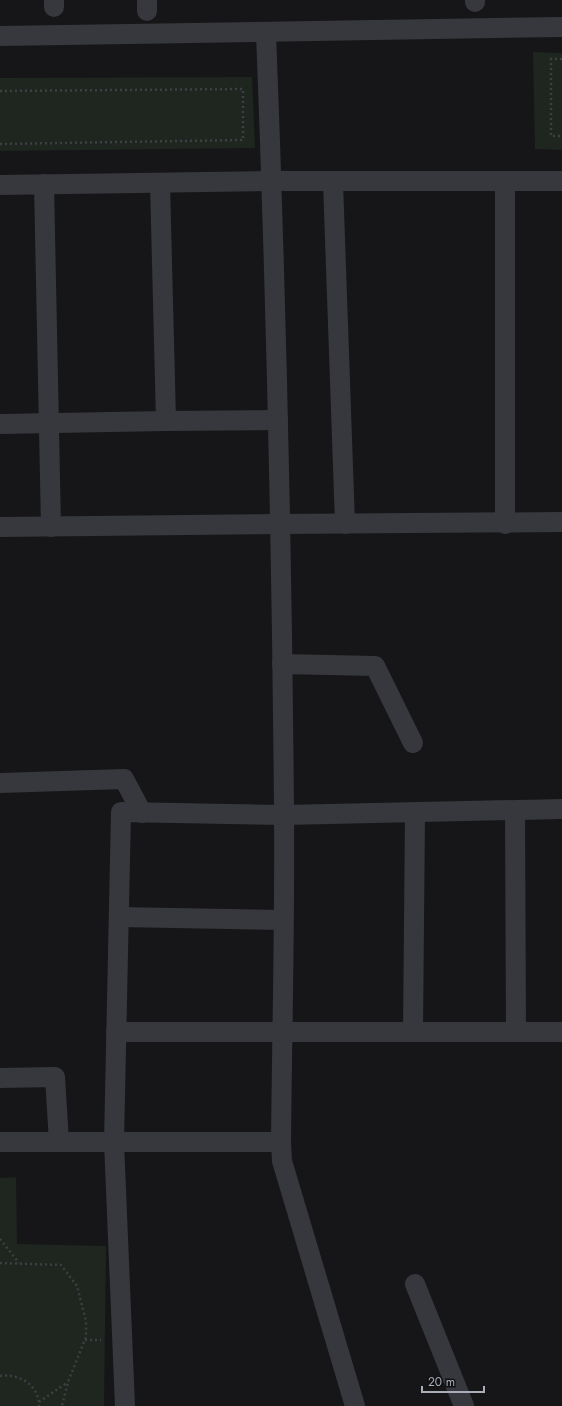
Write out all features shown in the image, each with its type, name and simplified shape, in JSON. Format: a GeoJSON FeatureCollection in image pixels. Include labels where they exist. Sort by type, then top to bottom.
{"type":"FeatureCollection","features":[{"type":"Feature","properties":{"kind":"street"},"geometry":{"type":"LineString","coordinates":[[0,36],[562,27]]}},
{"type":"Feature","properties":{"kind":"street"},"geometry":{"type":"LineString","coordinates":[[266,32],[272,181],[282,664],[284,815],[282,1161],[355,1406]]}},
{"type":"Feature","properties":{"kind":"street"},"geometry":{"type":"LineString","coordinates":[[0,185],[272,181],[562,181]]}},
{"type":"Feature","properties":{"kind":"street"},"geometry":{"type":"LineString","coordinates":[[334,182],[345,524]]}},
{"type":"Feature","properties":{"kind":"street"},"geometry":{"type":"LineString","coordinates":[[505,182],[505,524]]}},
{"type":"Feature","properties":{"kind":"street"},"geometry":{"type":"LineString","coordinates":[[160,183],[166,421]]}},
{"type":"Feature","properties":{"kind":"street"},"geometry":{"type":"LineString","coordinates":[[44,184],[51,527]]}},
{"type":"Feature","properties":{"kind":"street"},"geometry":{"type":"LineString","coordinates":[[0,424],[278,420]]}},
{"type":"Feature","properties":{"kind":"street"},"geometry":{"type":"LineString","coordinates":[[0,527],[280,524],[505,524],[562,522]]}},
{"type":"Feature","properties":{"kind":"street"},"geometry":{"type":"LineString","coordinates":[[282,664],[375,666],[413,743]]}},
{"type":"Feature","properties":{"kind":"street"},"geometry":{"type":"LineString","coordinates":[[0,783],[124,779],[142,813]]}},
{"type":"Feature","properties":{"kind":"street"},"geometry":{"type":"LineString","coordinates":[[125,1406],[114,1142],[121,812],[284,815],[562,809]]}},
{"type":"Feature","properties":{"kind":"street"},"geometry":{"type":"LineString","coordinates":[[515,811],[516,1032]]}},
{"type":"Feature","properties":{"kind":"street"},"geometry":{"type":"LineString","coordinates":[[413,1032],[415,813]]}},
{"type":"Feature","properties":{"kind":"street"},"geometry":{"type":"LineString","coordinates":[[119,917],[283,920]]}},
{"type":"Feature","properties":{"kind":"street"},"geometry":{"type":"LineString","coordinates":[[116,1032],[562,1032]]}},
{"type":"Feature","properties":{"kind":"street"},"geometry":{"type":"LineString","coordinates":[[0,1078],[55,1077],[59,1142]]}},
{"type":"Feature","properties":{"kind":"street"},"geometry":{"type":"LineString","coordinates":[[0,1142],[281,1142]]}},
{"type":"Feature","properties":{"kind":"street"},"geometry":{"type":"LineString","coordinates":[[415,1284],[464,1406]]}},
{"type":"Feature","properties":{"kind":"path"},"geometry":{"type":"LineString","coordinates":[[562,59],[551,59],[551,136],[562,136]]}},
{"type":"Feature","properties":{"kind":"path"},"geometry":{"type":"LineString","coordinates":[[0,91],[243,89],[243,140],[0,144]]}},
{"type":"Feature","properties":{"kind":"path"},"geometry":{"type":"LineString","coordinates":[[0,1239],[20,1263]]}},
{"type":"Feature","properties":{"kind":"path"},"geometry":{"type":"LineString","coordinates":[[0,1263],[62,1265],[77,1286],[86,1321],[86,1337],[68,1382],[62,1406]]}},
{"type":"Feature","properties":{"kind":"path"},"geometry":{"type":"LineString","coordinates":[[0,1376],[21,1378],[30,1384],[36,1392],[39,1406]]}},
{"type":"Feature","properties":{"kind":"path"},"geometry":{"type":"LineString","coordinates":[[39,1402],[68,1382]]}},
{"type":"Feature","properties":{"kind":"shaded area"},"geometry":{"type":"Polygon","coordinates":[[[533,52],[562,53],[562,150],[535,149],[533,52]]]}},
{"type":"Feature","properties":{"kind":"shaded area"},"geometry":{"type":"Polygon","coordinates":[[[252,77],[255,148],[0,151],[0,78],[252,77]]]}},
{"type":"Feature","properties":{"kind":"shaded area"},"geometry":{"type":"Polygon","coordinates":[[[16,1177],[17,1244],[106,1246],[104,1406],[0,1406],[0,1178],[16,1177]]]}}]}
